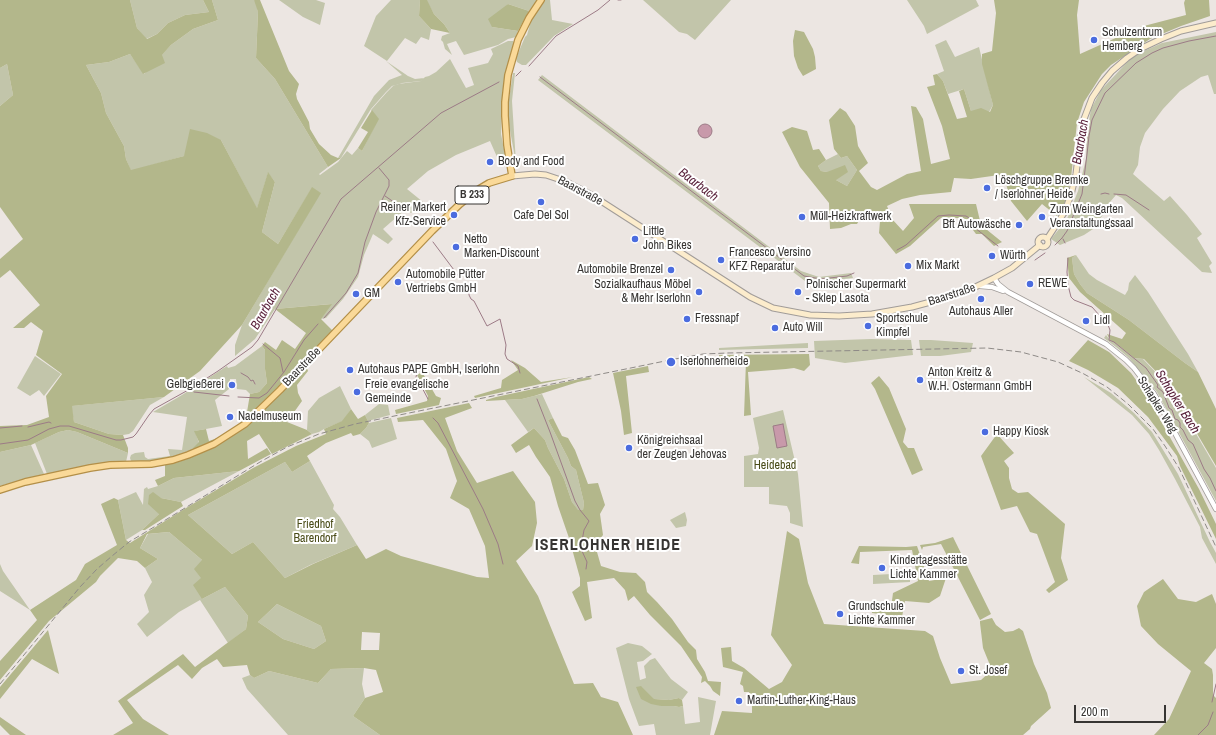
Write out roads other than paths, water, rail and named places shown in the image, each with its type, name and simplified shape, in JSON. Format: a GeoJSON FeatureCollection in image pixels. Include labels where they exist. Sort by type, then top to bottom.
{"type":"FeatureCollection","features":[{"type":"Feature","properties":{"kind":"main road"},"geometry":{"type":"LineString","coordinates":[[512,176],[505,129],[505,102],[508,75],[518,40],[529,18],[541,0]]}},
{"type":"Feature","properties":{"kind":"main road","name":"Baarstraße"},"geometry":{"type":"LineString","coordinates":[[0,490],[25,482],[90,468],[110,465],[150,464],[173,460],[188,456],[206,448],[234,432],[245,424],[276,394],[432,230],[460,204],[489,183],[512,176],[535,174],[546,175],[578,187],[741,292],[773,308],[820,316],[872,314],[925,304],[980,286],[1012,268],[1040,245],[1038,241],[1040,238],[1044,237],[1047,239],[1064,213],[1072,195],[1084,119],[1092,98],[1112,71],[1127,58],[1161,39],[1181,31],[1216,23]]}},
{"type":"Feature","properties":{"kind":"street","name":"Schapker Weg"},"geometry":{"type":"LineString","coordinates":[[994,278],[998,284],[1008,292]]}},
{"type":"Feature","properties":{"kind":"street","name":"Schapker Weg"},"geometry":{"type":"LineString","coordinates":[[980,286],[992,287],[1008,292],[1097,339],[1114,350],[1134,368],[1154,394],[1216,509]]}},
{"type":"Feature","properties":{"kind":"waterway"},"geometry":{"type":"LineString","coordinates":[[529,66],[556,36],[598,10],[610,0]]}},
{"type":"Feature","properties":{"kind":"waterway","name":"Baarbach"},"geometry":{"type":"LineString","coordinates":[[1055,245],[1067,231],[1082,194],[1092,120],[1105,93],[1136,63],[1152,53],[1163,48],[1189,41],[1216,36]]}},
{"type":"Feature","properties":{"kind":"waterway","name":"Baarbach"},"geometry":{"type":"LineString","coordinates":[[516,76],[521,71]]}},
{"type":"Feature","properties":{"kind":"waterway","name":"Baarbach"},"geometry":{"type":"LineString","coordinates":[[540,77],[804,276],[821,279],[847,276],[854,273]]}},
{"type":"Feature","properties":{"kind":"waterway","name":"Baarbach"},"geometry":{"type":"LineString","coordinates":[[0,444],[28,440],[49,429],[60,426],[69,426],[116,440],[133,437],[154,409],[190,389],[252,347],[258,340],[341,199],[441,113],[499,82]]}},
{"type":"Feature","properties":{"kind":"waterway"},"geometry":{"type":"LineString","coordinates":[[324,318],[346,293],[358,273],[365,242],[376,212],[389,186],[389,180],[379,168]]}},
{"type":"Feature","properties":{"kind":"waterway"},"geometry":{"type":"LineString","coordinates":[[1101,194],[1109,194]]}},
{"type":"Feature","properties":{"kind":"waterway"},"geometry":{"type":"LineString","coordinates":[[1114,194],[1126,195],[1149,210]]}},
{"type":"Feature","properties":{"kind":"waterway"},"geometry":{"type":"LineString","coordinates":[[385,196],[404,209]]}},
{"type":"Feature","properties":{"kind":"waterway","name":"Baarbach"},"geometry":{"type":"LineString","coordinates":[[897,250],[906,245],[938,216],[949,215],[966,216],[971,219],[975,228],[998,246]]}},
{"type":"Feature","properties":{"kind":"waterway","name":"Baarbach"},"geometry":{"type":"LineString","coordinates":[[1063,239],[1065,243]]}},
{"type":"Feature","properties":{"kind":"waterway"},"geometry":{"type":"LineString","coordinates":[[433,242],[460,278]]}},
{"type":"Feature","properties":{"kind":"waterway","name":"Baarbach"},"geometry":{"type":"LineString","coordinates":[[1004,253],[1008,256],[1014,257]]}},
{"type":"Feature","properties":{"kind":"waterway","name":"Baarbach"},"geometry":{"type":"LineString","coordinates":[[1035,260],[1045,253]]}},
{"type":"Feature","properties":{"kind":"waterway","name":"Schapker Bach"},"geometry":{"type":"LineString","coordinates":[[1068,258],[1067,272],[1071,297],[1074,300],[1092,307],[1108,325],[1110,330],[1109,340],[1114,342],[1146,368],[1158,385],[1157,387],[1163,392],[1175,419],[1178,420],[1180,427],[1188,440],[1193,444],[1216,491]]}},
{"type":"Feature","properties":{"kind":"waterway"},"geometry":{"type":"LineString","coordinates":[[469,290],[469,295],[474,301],[487,326],[500,319],[506,345],[505,354],[507,359],[518,366],[520,373]]}},
{"type":"Feature","properties":{"kind":"waterway"},"geometry":{"type":"LineString","coordinates":[[238,397],[259,398],[267,393],[284,372],[304,340],[318,324]]}},
{"type":"Feature","properties":{"kind":"waterway"},"geometry":{"type":"LineString","coordinates":[[263,344],[280,358],[283,372]]}},
{"type":"Feature","properties":{"kind":"waterway"},"geometry":{"type":"LineString","coordinates":[[411,368],[416,370],[416,377]]}},
{"type":"Feature","properties":{"kind":"waterway"},"geometry":{"type":"LineString","coordinates":[[241,373],[248,377],[251,381],[253,380],[255,384]]}},
{"type":"Feature","properties":{"kind":"waterway"},"geometry":{"type":"LineString","coordinates":[[418,380],[428,399]]}},
{"type":"Feature","properties":{"kind":"waterway"},"geometry":{"type":"LineString","coordinates":[[194,392],[229,396]]}},
{"type":"Feature","properties":{"kind":"waterway"},"geometry":{"type":"LineString","coordinates":[[537,399],[575,501],[589,521],[584,530],[582,541],[582,551],[587,562],[586,569]]}},
{"type":"Feature","properties":{"kind":"waterway"},"geometry":{"type":"LineString","coordinates":[[433,418],[438,423],[483,509],[498,544],[503,564]]}},
{"type":"Feature","properties":{"kind":"waterway"},"geometry":{"type":"LineString","coordinates":[[28,427],[49,422],[51,423]]}},
{"type":"Feature","properties":{"kind":"waterway"},"geometry":{"type":"LineString","coordinates":[[0,428],[22,426]]}},
{"type":"Feature","properties":{"kind":"waterway"},"geometry":{"type":"LineString","coordinates":[[1212,702],[1216,684]]}},
{"type":"Feature","properties":{"kind":"waterway"},"geometry":{"type":"LineString","coordinates":[[1198,735],[1208,725],[1213,712]]}},
{"type":"Feature","properties":{"kind":"railway"},"geometry":{"type":"LineString","coordinates":[[0,684],[80,587],[112,556],[129,542],[287,447],[319,434],[355,424],[703,354],[987,348],[1021,352],[1058,362],[1107,387],[1128,404],[1153,429],[1179,468],[1216,547]]}},
{"type":"Feature","properties":{"kind":"place","name":"Schulzentrum Hemberg"},"geometry":{"type":"Point","coordinates":[1094,40]}},
{"type":"Feature","properties":{"kind":"place","name":"Body and Food"},"geometry":{"type":"Point","coordinates":[490,162]}},
{"type":"Feature","properties":{"kind":"place","name":"Löschgruppe Bremke / Iserlohner Heide"},"geometry":{"type":"Point","coordinates":[987,188]}},
{"type":"Feature","properties":{"kind":"place","name":"Cafe Del Sol"},"geometry":{"type":"Point","coordinates":[541,202]}},
{"type":"Feature","properties":{"kind":"place","name":"Reiner Markert Kfz-Service"},"geometry":{"type":"Point","coordinates":[454,215]}},
{"type":"Feature","properties":{"kind":"place","name":"Müll-Heizkraftwerk"},"geometry":{"type":"Point","coordinates":[802,217]}},
{"type":"Feature","properties":{"kind":"place","name":"Zum Weingarten Veranstaltungssaal"},"geometry":{"type":"Point","coordinates":[1042,217]}},
{"type":"Feature","properties":{"kind":"place","name":"Bft Autowäsche"},"geometry":{"type":"Point","coordinates":[1019,225]}},
{"type":"Feature","properties":{"kind":"place","name":"Little John Bikes"},"geometry":{"type":"Point","coordinates":[635,239]}},
{"type":"Feature","properties":{"kind":"place","name":"Netto Marken-Discount"},"geometry":{"type":"Point","coordinates":[456,247]}},
{"type":"Feature","properties":{"kind":"place","name":"Würth"},"geometry":{"type":"Point","coordinates":[992,256]}},
{"type":"Feature","properties":{"kind":"place","name":"Francesco Versino KFZ Reparatur"},"geometry":{"type":"Point","coordinates":[721,260]}},
{"type":"Feature","properties":{"kind":"place","name":"Mix Markt"},"geometry":{"type":"Point","coordinates":[908,266]}},
{"type":"Feature","properties":{"kind":"place","name":"Automobile Brenzel"},"geometry":{"type":"Point","coordinates":[671,270]}},
{"type":"Feature","properties":{"kind":"place","name":"Automobile Pütter Vertriebs GmbH"},"geometry":{"type":"Point","coordinates":[398,282]}},
{"type":"Feature","properties":{"kind":"place","name":"REWE"},"geometry":{"type":"Point","coordinates":[1030,284]}},
{"type":"Feature","properties":{"kind":"place","name":"Sozialkaufhaus Möbel & Mehr Iserlohn"},"geometry":{"type":"Point","coordinates":[699,292]}},
{"type":"Feature","properties":{"kind":"place","name":"Polnischer Supermarkt - Sklep Lasota"},"geometry":{"type":"Point","coordinates":[798,292]}},
{"type":"Feature","properties":{"kind":"place","name":"GM"},"geometry":{"type":"Point","coordinates":[356,294]}},
{"type":"Feature","properties":{"kind":"place","name":"Autohaus Aller"},"geometry":{"type":"Point","coordinates":[981,299]}},
{"type":"Feature","properties":{"kind":"place","name":"Fressnapf"},"geometry":{"type":"Point","coordinates":[687,319]}},
{"type":"Feature","properties":{"kind":"place","name":"Lidl"},"geometry":{"type":"Point","coordinates":[1086,321]}},
{"type":"Feature","properties":{"kind":"place","name":"Sportschule Kimpfel"},"geometry":{"type":"Point","coordinates":[868,326]}},
{"type":"Feature","properties":{"kind":"place","name":"Auto Will"},"geometry":{"type":"Point","coordinates":[775,328]}},
{"type":"Feature","properties":{"kind":"place","name":"Iserlohnerheide"},"geometry":{"type":"Point","coordinates":[671,362]}},
{"type":"Feature","properties":{"kind":"place","name":"Autohaus PAPE GmbH, Iserlohn"},"geometry":{"type":"Point","coordinates":[350,370]}},
{"type":"Feature","properties":{"kind":"place","name":"Anton Kreitz & W.H. Ostermann GmbH"},"geometry":{"type":"Point","coordinates":[920,380]}},
{"type":"Feature","properties":{"kind":"place","name":"Gelbgießerei"},"geometry":{"type":"Point","coordinates":[232,385]}},
{"type":"Feature","properties":{"kind":"place","name":"Freie evangelische Gemeinde"},"geometry":{"type":"Point","coordinates":[357,392]}},
{"type":"Feature","properties":{"kind":"place","name":"Nadelmuseum"},"geometry":{"type":"Point","coordinates":[230,417]}},
{"type":"Feature","properties":{"kind":"place","name":"Happy Kiosk"},"geometry":{"type":"Point","coordinates":[985,432]}},
{"type":"Feature","properties":{"kind":"place","name":"Königreichsaal der Zeugen Jehovas"},"geometry":{"type":"Point","coordinates":[629,448]}},
{"type":"Feature","properties":{"kind":"place","name":"Kindertagesstätte Lichte Kammer"},"geometry":{"type":"Point","coordinates":[882,568]}},
{"type":"Feature","properties":{"kind":"place","name":"Grundschule Lichte Kammer"},"geometry":{"type":"Point","coordinates":[840,614]}},
{"type":"Feature","properties":{"kind":"place","name":"St. Josef"},"geometry":{"type":"Point","coordinates":[961,671]}},
{"type":"Feature","properties":{"kind":"place","name":"Martin-Luther-King-Haus"},"geometry":{"type":"Point","coordinates":[739,701]}},
{"type":"Feature","properties":{"kind":"district","name":"ISERLOHNER HEIDE"},"geometry":{"type":"Point","coordinates":[608,546]}},
{"type":"Feature","properties":{"kind":"park label","name":"Heidebad"},"geometry":{"type":"Point","coordinates":[775,466]}},
{"type":"Feature","properties":{"kind":"park label","name":"Friedhof Barendorf"},"geometry":{"type":"Point","coordinates":[315,532]}}]}
